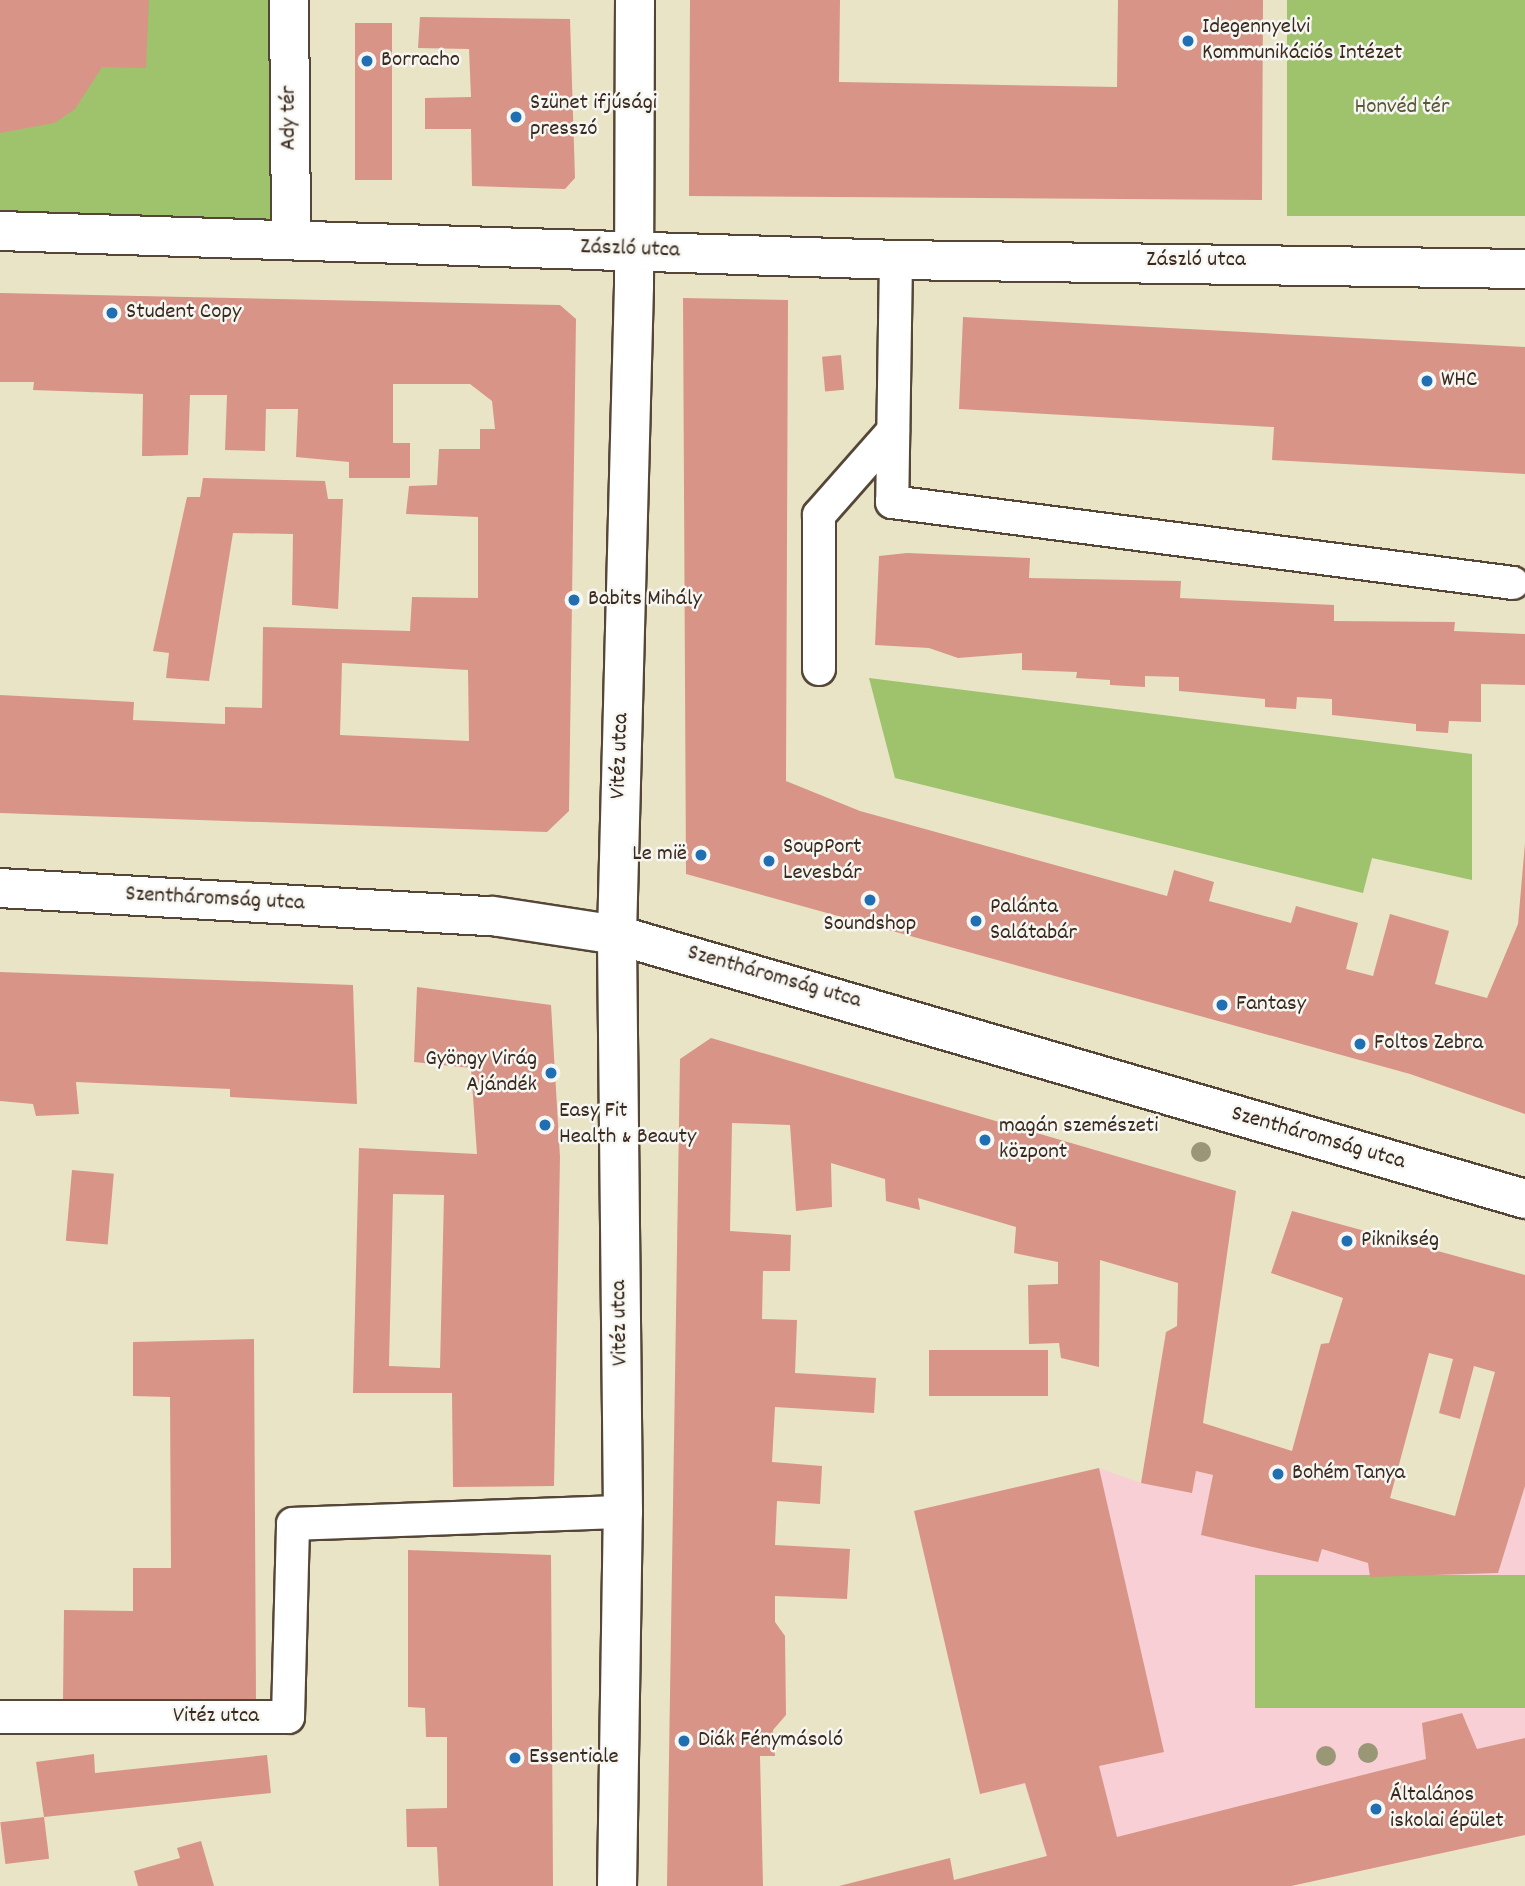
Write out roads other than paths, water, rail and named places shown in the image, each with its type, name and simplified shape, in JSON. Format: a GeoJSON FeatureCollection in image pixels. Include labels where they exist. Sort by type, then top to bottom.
{"type":"FeatureCollection","features":[{"type":"Feature","properties":{"kind":"street","name":"Ady tér"},"geometry":{"type":"LineString","coordinates":[[289,0],[291,236]]}},
{"type":"Feature","properties":{"kind":"street","name":"Vitéz utca"},"geometry":{"type":"LineString","coordinates":[[617,1886],[623,1513],[617,935],[635,250],[635,0]]}},
{"type":"Feature","properties":{"kind":"street","name":"Zászló utca"},"geometry":{"type":"LineString","coordinates":[[0,231],[291,236],[896,260],[1259,262],[1525,269]]}},
{"type":"Feature","properties":{"kind":"street","name":"Szentháromság utca"},"geometry":{"type":"LineString","coordinates":[[0,888],[493,916],[617,935],[1525,1199]]}},
{"type":"Feature","properties":{"kind":"lane"},"geometry":{"type":"LineString","coordinates":[[896,260],[892,502],[1513,583]]}},
{"type":"Feature","properties":{"kind":"lane"},"geometry":{"type":"LineString","coordinates":[[819,669],[819,515],[893,431]]}},
{"type":"Feature","properties":{"kind":"lane","name":"Vitéz utca"},"geometry":{"type":"LineString","coordinates":[[0,1717],[288,1717],[293,1524],[623,1513]]}},
{"type":"Feature","properties":{"kind":"place","name":"Idegennyelvi Kommunikációs Intézet"},"geometry":{"type":"Point","coordinates":[1188,41]}},
{"type":"Feature","properties":{"kind":"place","name":"Borracho"},"geometry":{"type":"Point","coordinates":[367,61]}},
{"type":"Feature","properties":{"kind":"place","name":"Szünet ifjúsági presszó"},"geometry":{"type":"Point","coordinates":[516,117]}},
{"type":"Feature","properties":{"kind":"place","name":"Student Copy"},"geometry":{"type":"Point","coordinates":[112,313]}},
{"type":"Feature","properties":{"kind":"place","name":"WHC"},"geometry":{"type":"Point","coordinates":[1427,381]}},
{"type":"Feature","properties":{"kind":"place","name":"Babits Mihály"},"geometry":{"type":"Point","coordinates":[574,600]}},
{"type":"Feature","properties":{"kind":"place","name":"Le mië"},"geometry":{"type":"Point","coordinates":[701,855]}},
{"type":"Feature","properties":{"kind":"place","name":"SoupPort Levesbár"},"geometry":{"type":"Point","coordinates":[769,861]}},
{"type":"Feature","properties":{"kind":"place","name":"Soundshop"},"geometry":{"type":"Point","coordinates":[870,900]}},
{"type":"Feature","properties":{"kind":"place","name":"Palánta Salátabár"},"geometry":{"type":"Point","coordinates":[976,921]}},
{"type":"Feature","properties":{"kind":"place","name":"Fantasy"},"geometry":{"type":"Point","coordinates":[1222,1005]}},
{"type":"Feature","properties":{"kind":"place","name":"Foltos Zebra"},"geometry":{"type":"Point","coordinates":[1360,1044]}},
{"type":"Feature","properties":{"kind":"place","name":"Gyöngy Virág Ajándék"},"geometry":{"type":"Point","coordinates":[551,1073]}},
{"type":"Feature","properties":{"kind":"place","name":"Easy Fit Health & Beauty"},"geometry":{"type":"Point","coordinates":[545,1125]}},
{"type":"Feature","properties":{"kind":"place","name":"magán szemészeti központ"},"geometry":{"type":"Point","coordinates":[985,1140]}},
{"type":"Feature","properties":{"kind":"place","name":"Piknikség"},"geometry":{"type":"Point","coordinates":[1347,1241]}},
{"type":"Feature","properties":{"kind":"place","name":"Bohém Tanya"},"geometry":{"type":"Point","coordinates":[1278,1474]}},
{"type":"Feature","properties":{"kind":"place","name":"Diák Fénymásoló"},"geometry":{"type":"Point","coordinates":[684,1741]}},
{"type":"Feature","properties":{"kind":"place","name":"Essentiale"},"geometry":{"type":"Point","coordinates":[515,1758]}},
{"type":"Feature","properties":{"kind":"place","name":"Általános iskolai épület"},"geometry":{"type":"Point","coordinates":[1376,1809]}},
{"type":"Feature","properties":{"kind":"park label","name":"Honvéd tér"},"geometry":{"type":"Point","coordinates":[1402,108]}}]}
